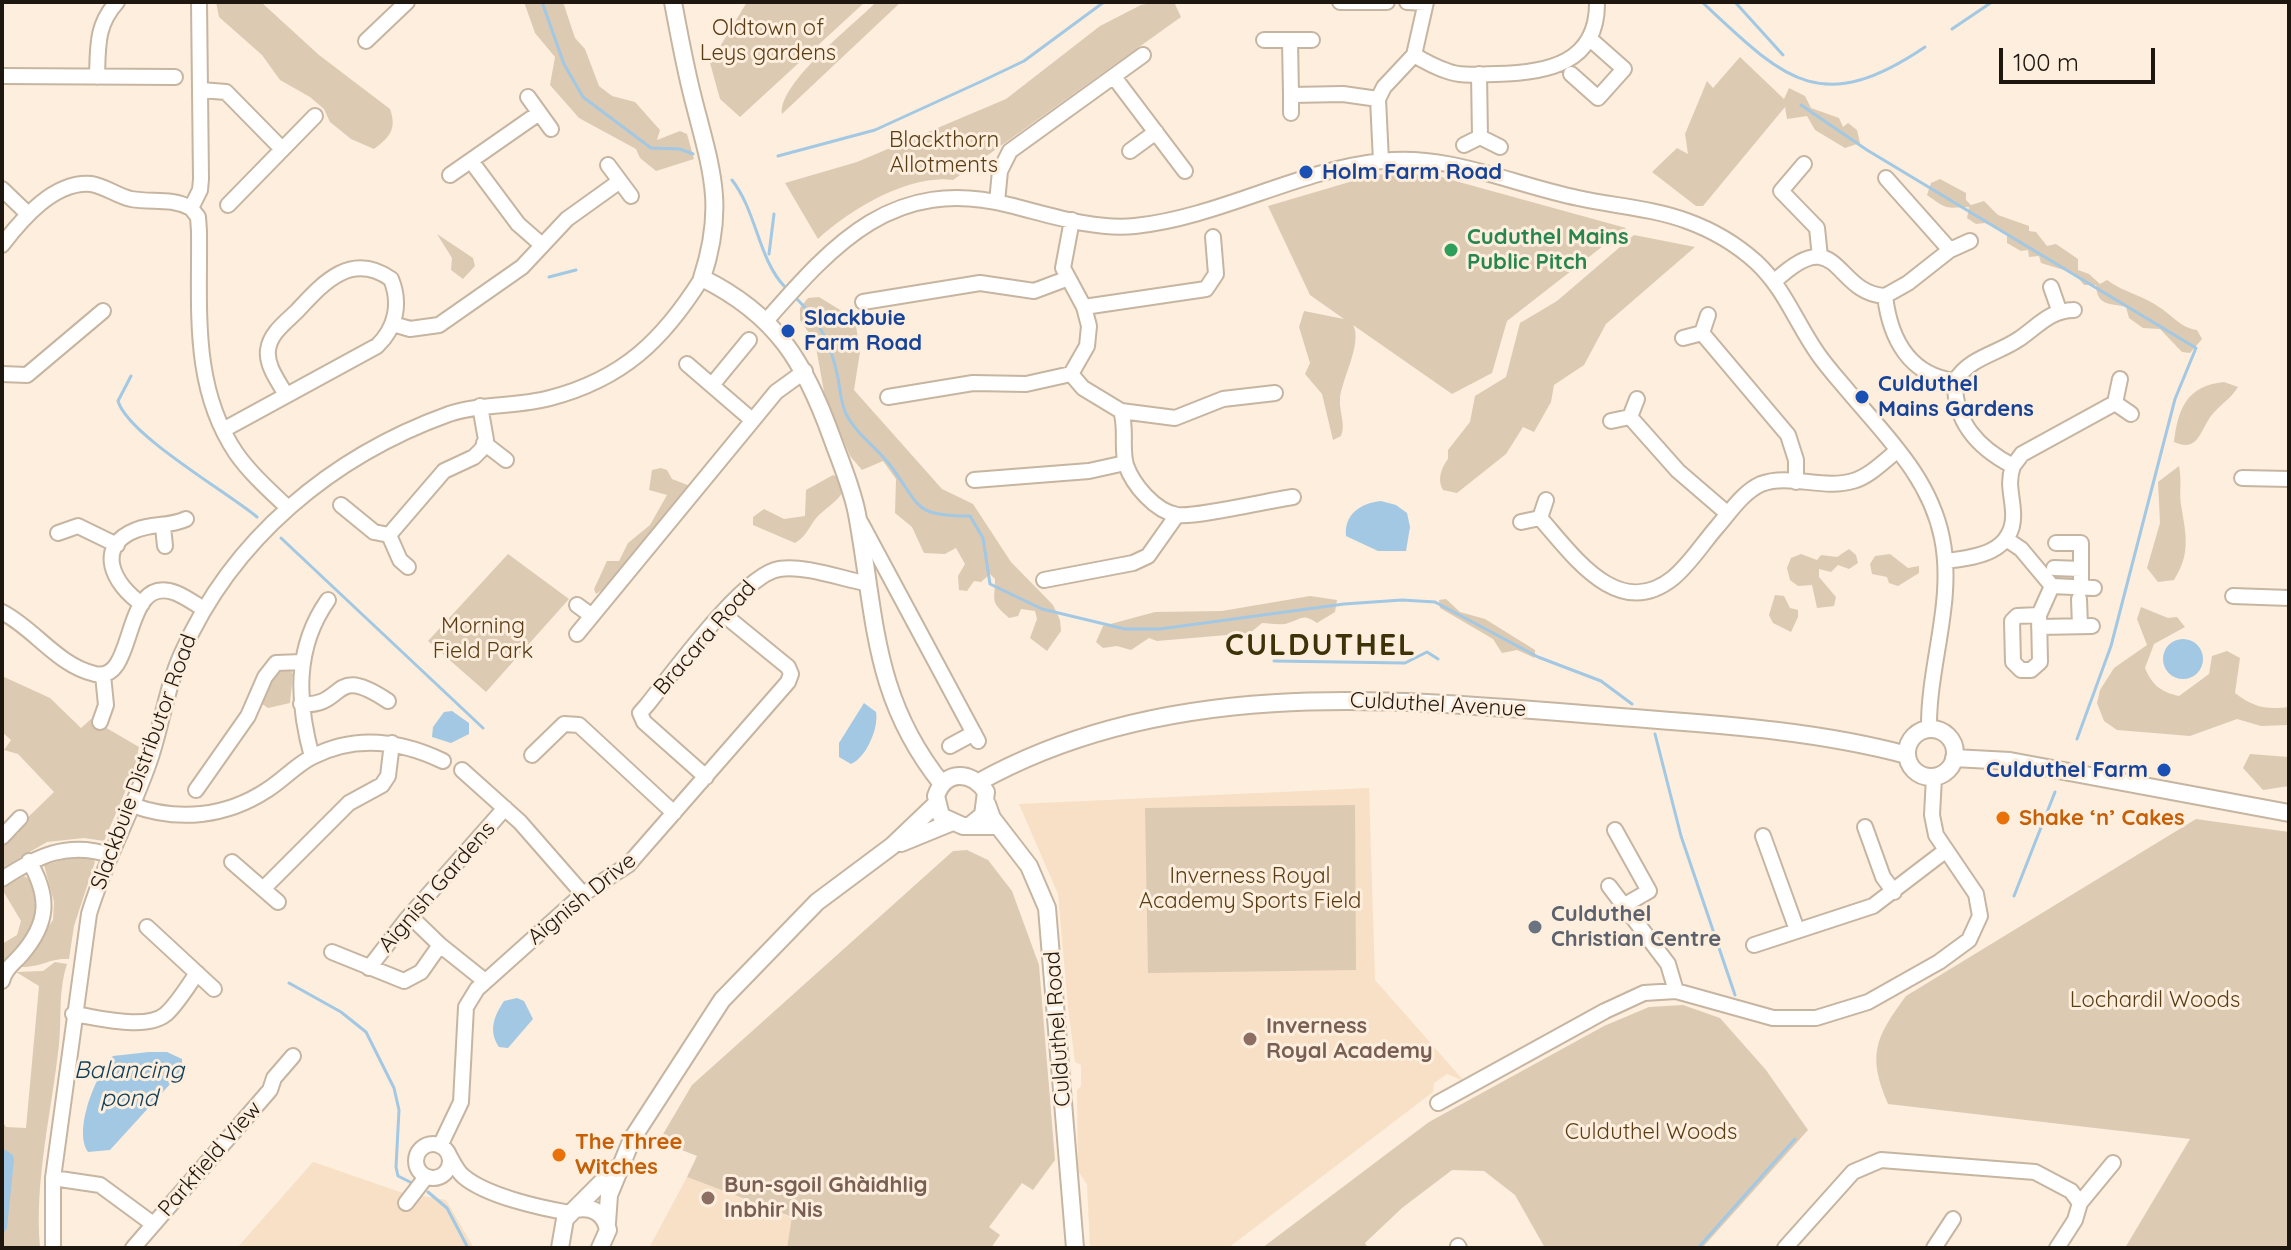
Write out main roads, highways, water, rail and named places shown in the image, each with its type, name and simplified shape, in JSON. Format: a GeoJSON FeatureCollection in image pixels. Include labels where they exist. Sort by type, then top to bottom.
{"type":"FeatureCollection","features":[{"type":"Feature","properties":{"kind":"main road"},"geometry":{"type":"LineString","coordinates":[[673,2],[686,72],[715,180],[714,232],[702,278],[731,293],[766,321],[805,371],[857,514],[865,583],[891,694],[920,756],[942,784]]}},
{"type":"Feature","properties":{"kind":"main road","name":"Culduthel Avenue"},"geometry":{"type":"LineString","coordinates":[[979,782],[1024,758],[1132,724],[1228,705],[1307,700],[1457,704],[1851,740],[1907,755],[1919,774],[1934,777],[1947,771],[1954,758]]}},
{"type":"Feature","properties":{"kind":"main road"},"geometry":{"type":"LineString","coordinates":[[1907,755],[1910,740],[1929,729],[1949,737],[1954,758],[2010,761],[2289,813]]}},
{"type":"Feature","properties":{"kind":"main road"},"geometry":{"type":"LineString","coordinates":[[567,1230],[619,1165],[722,1000],[817,902],[892,846],[936,804],[942,784],[961,775],[979,782],[986,792],[987,804],[983,815],[972,824]]}},
{"type":"Feature","properties":{"kind":"main road"},"geometry":{"type":"LineString","coordinates":[[936,804],[950,823]]}},
{"type":"Feature","properties":{"kind":"main road","name":"Culduthel Road"},"geometry":{"type":"LineString","coordinates":[[987,804],[997,826],[1029,866],[1048,917],[1075,1248]]}},
{"type":"Feature","properties":{"kind":"main road"},"geometry":{"type":"LineString","coordinates":[[892,846],[950,823],[997,826]]}},
{"type":"Feature","properties":{"kind":"main road"},"geometry":{"type":"LineString","coordinates":[[600,1248],[606,1240],[609,1195],[619,1165]]}},
{"type":"Feature","properties":{"kind":"main road"},"geometry":{"type":"LineString","coordinates":[[567,1230],[596,1210],[607,1223]]}},
{"type":"Feature","properties":{"kind":"water"},"geometry":{"type":"Polygon","coordinates":[[[1381,501],[1396,505],[1407,513],[1410,527],[1406,551],[1378,551],[1346,536],[1348,522],[1355,511],[1381,501]]]}},
{"type":"Feature","properties":{"kind":"water"},"geometry":{"type":"Polygon","coordinates":[[[2183,639],[2197,645],[2203,659],[2197,673],[2183,679],[2169,673],[2163,659],[2169,645],[2183,639]]]}},
{"type":"Feature","properties":{"kind":"water"},"geometry":{"type":"Polygon","coordinates":[[[864,703],[876,712],[875,726],[862,756],[851,764],[839,757],[839,743],[864,703]]]}},
{"type":"Feature","properties":{"kind":"water"},"geometry":{"type":"Polygon","coordinates":[[[452,711],[469,723],[469,734],[451,743],[432,737],[433,727],[444,712],[452,711]]]}},
{"type":"Feature","properties":{"kind":"water"},"geometry":{"type":"Polygon","coordinates":[[[517,998],[524,1001],[533,1019],[508,1048],[499,1047],[493,1029],[495,1018],[504,1001],[517,998]]]}},
{"type":"Feature","properties":{"kind":"water","name":"Balancing pond"},"geometry":{"type":"Polygon","coordinates":[[[167,1052],[182,1059],[182,1071],[110,1150],[88,1152],[83,1130],[88,1102],[106,1064],[113,1056],[167,1052]]]}},
{"type":"Feature","properties":{"kind":"water"},"geometry":{"type":"Polygon","coordinates":[[[2,1148],[13,1155],[14,1160],[7,1228],[2,1236],[2,1148]]]}},
{"type":"Feature","properties":{"kind":"waterway"},"geometry":{"type":"LineString","coordinates":[[542,2],[564,64],[583,97],[651,148],[680,149],[693,154]]}},
{"type":"Feature","properties":{"kind":"waterway"},"geometry":{"type":"LineString","coordinates":[[778,156],[875,130],[980,82],[1024,61],[1104,2]]}},
{"type":"Feature","properties":{"kind":"waterway"},"geometry":{"type":"LineString","coordinates":[[1702,2],[1757,52],[1781,69],[1805,80],[1830,84],[1857,81],[1889,69],[1925,47]]}},
{"type":"Feature","properties":{"kind":"waterway"},"geometry":{"type":"LineString","coordinates":[[1735,2],[1783,55]]}},
{"type":"Feature","properties":{"kind":"waterway"},"geometry":{"type":"LineString","coordinates":[[1952,29],[1992,2]]}},
{"type":"Feature","properties":{"kind":"waterway"},"geometry":{"type":"LineString","coordinates":[[1801,105],[1867,150],[2196,348],[2175,399],[2111,646],[2077,739]]}},
{"type":"Feature","properties":{"kind":"waterway"},"geometry":{"type":"LineString","coordinates":[[732,180],[747,206],[769,263],[785,287]]}},
{"type":"Feature","properties":{"kind":"waterway"},"geometry":{"type":"LineString","coordinates":[[769,254],[774,214]]}},
{"type":"Feature","properties":{"kind":"waterway"},"geometry":{"type":"LineString","coordinates":[[549,277],[576,270]]}},
{"type":"Feature","properties":{"kind":"waterway"},"geometry":{"type":"LineString","coordinates":[[796,298],[812,316],[828,344],[843,406],[850,421],[890,465],[920,506],[937,514],[970,516],[983,538],[990,584],[1042,609],[1125,629],[1160,629],[1344,604],[1402,600],[1435,602],[1538,657],[1601,681],[1632,704]]}},
{"type":"Feature","properties":{"kind":"waterway"},"geometry":{"type":"LineString","coordinates":[[131,376],[118,401],[126,415],[158,446],[257,517]]}},
{"type":"Feature","properties":{"kind":"waterway"},"geometry":{"type":"LineString","coordinates":[[281,538],[483,728]]}},
{"type":"Feature","properties":{"kind":"waterway"},"geometry":{"type":"LineString","coordinates":[[1274,661],[1405,663],[1427,652],[1438,659]]}},
{"type":"Feature","properties":{"kind":"waterway"},"geometry":{"type":"LineString","coordinates":[[1655,734],[1681,836],[1735,995]]}},
{"type":"Feature","properties":{"kind":"waterway"},"geometry":{"type":"LineString","coordinates":[[2014,896],[2055,792]]}},
{"type":"Feature","properties":{"kind":"waterway"},"geometry":{"type":"LineString","coordinates":[[289,983],[341,1012],[366,1032],[394,1088],[399,1110],[396,1167],[398,1176],[410,1182]]}},
{"type":"Feature","properties":{"kind":"waterway"},"geometry":{"type":"LineString","coordinates":[[1698,1248],[1795,1139]]}},
{"type":"Feature","properties":{"kind":"waterway"},"geometry":{"type":"LineString","coordinates":[[428,1192],[447,1208],[468,1248]]}},
{"type":"Feature","properties":{"kind":"place","name":"Holm Farm Road"},"geometry":{"type":"Point","coordinates":[1306,172]}},
{"type":"Feature","properties":{"kind":"place","name":"Cuduthel Mains Public Pitch"},"geometry":{"type":"Point","coordinates":[1451,250]}},
{"type":"Feature","properties":{"kind":"place","name":"Slackbuie Farm Road"},"geometry":{"type":"Point","coordinates":[788,331]}},
{"type":"Feature","properties":{"kind":"place","name":"Culduthel Mains Gardens"},"geometry":{"type":"Point","coordinates":[1862,397]}},
{"type":"Feature","properties":{"kind":"place","name":"Culduthel Farm"},"geometry":{"type":"Point","coordinates":[2164,770]}},
{"type":"Feature","properties":{"kind":"place","name":"Shake ‘n’ Cakes"},"geometry":{"type":"Point","coordinates":[2003,818]}},
{"type":"Feature","properties":{"kind":"place","name":"Culduthel Christian Centre"},"geometry":{"type":"Point","coordinates":[1535,927]}},
{"type":"Feature","properties":{"kind":"place","name":"Inverness Royal Academy"},"geometry":{"type":"Point","coordinates":[1250,1039]}},
{"type":"Feature","properties":{"kind":"place","name":"The Three Witches"},"geometry":{"type":"Point","coordinates":[559,1155]}},
{"type":"Feature","properties":{"kind":"place","name":"Bun-sgoil Ghàidhlig Inbhir Nis"},"geometry":{"type":"Point","coordinates":[708,1198]}},
{"type":"Feature","properties":{"kind":"district","name":"CULDUTHEL"},"geometry":{"type":"Point","coordinates":[1321,646]}},
{"type":"Feature","properties":{"kind":"park label","name":"Oldtown of Leys gardens"},"geometry":{"type":"Point","coordinates":[768,40]}},
{"type":"Feature","properties":{"kind":"park label","name":"Blackthorn Allotments"},"geometry":{"type":"Point","coordinates":[944,152]}},
{"type":"Feature","properties":{"kind":"park label","name":"Morning Field Park"},"geometry":{"type":"Point","coordinates":[483,638]}},
{"type":"Feature","properties":{"kind":"park label","name":"Inverness Royal Academy Sports Field"},"geometry":{"type":"Point","coordinates":[1250,888]}},
{"type":"Feature","properties":{"kind":"park label","name":"Lochardil Woods"},"geometry":{"type":"Point","coordinates":[2155,1000]}},
{"type":"Feature","properties":{"kind":"park label","name":"Culduthel Woods"},"geometry":{"type":"Point","coordinates":[1651,1132]}}]}
